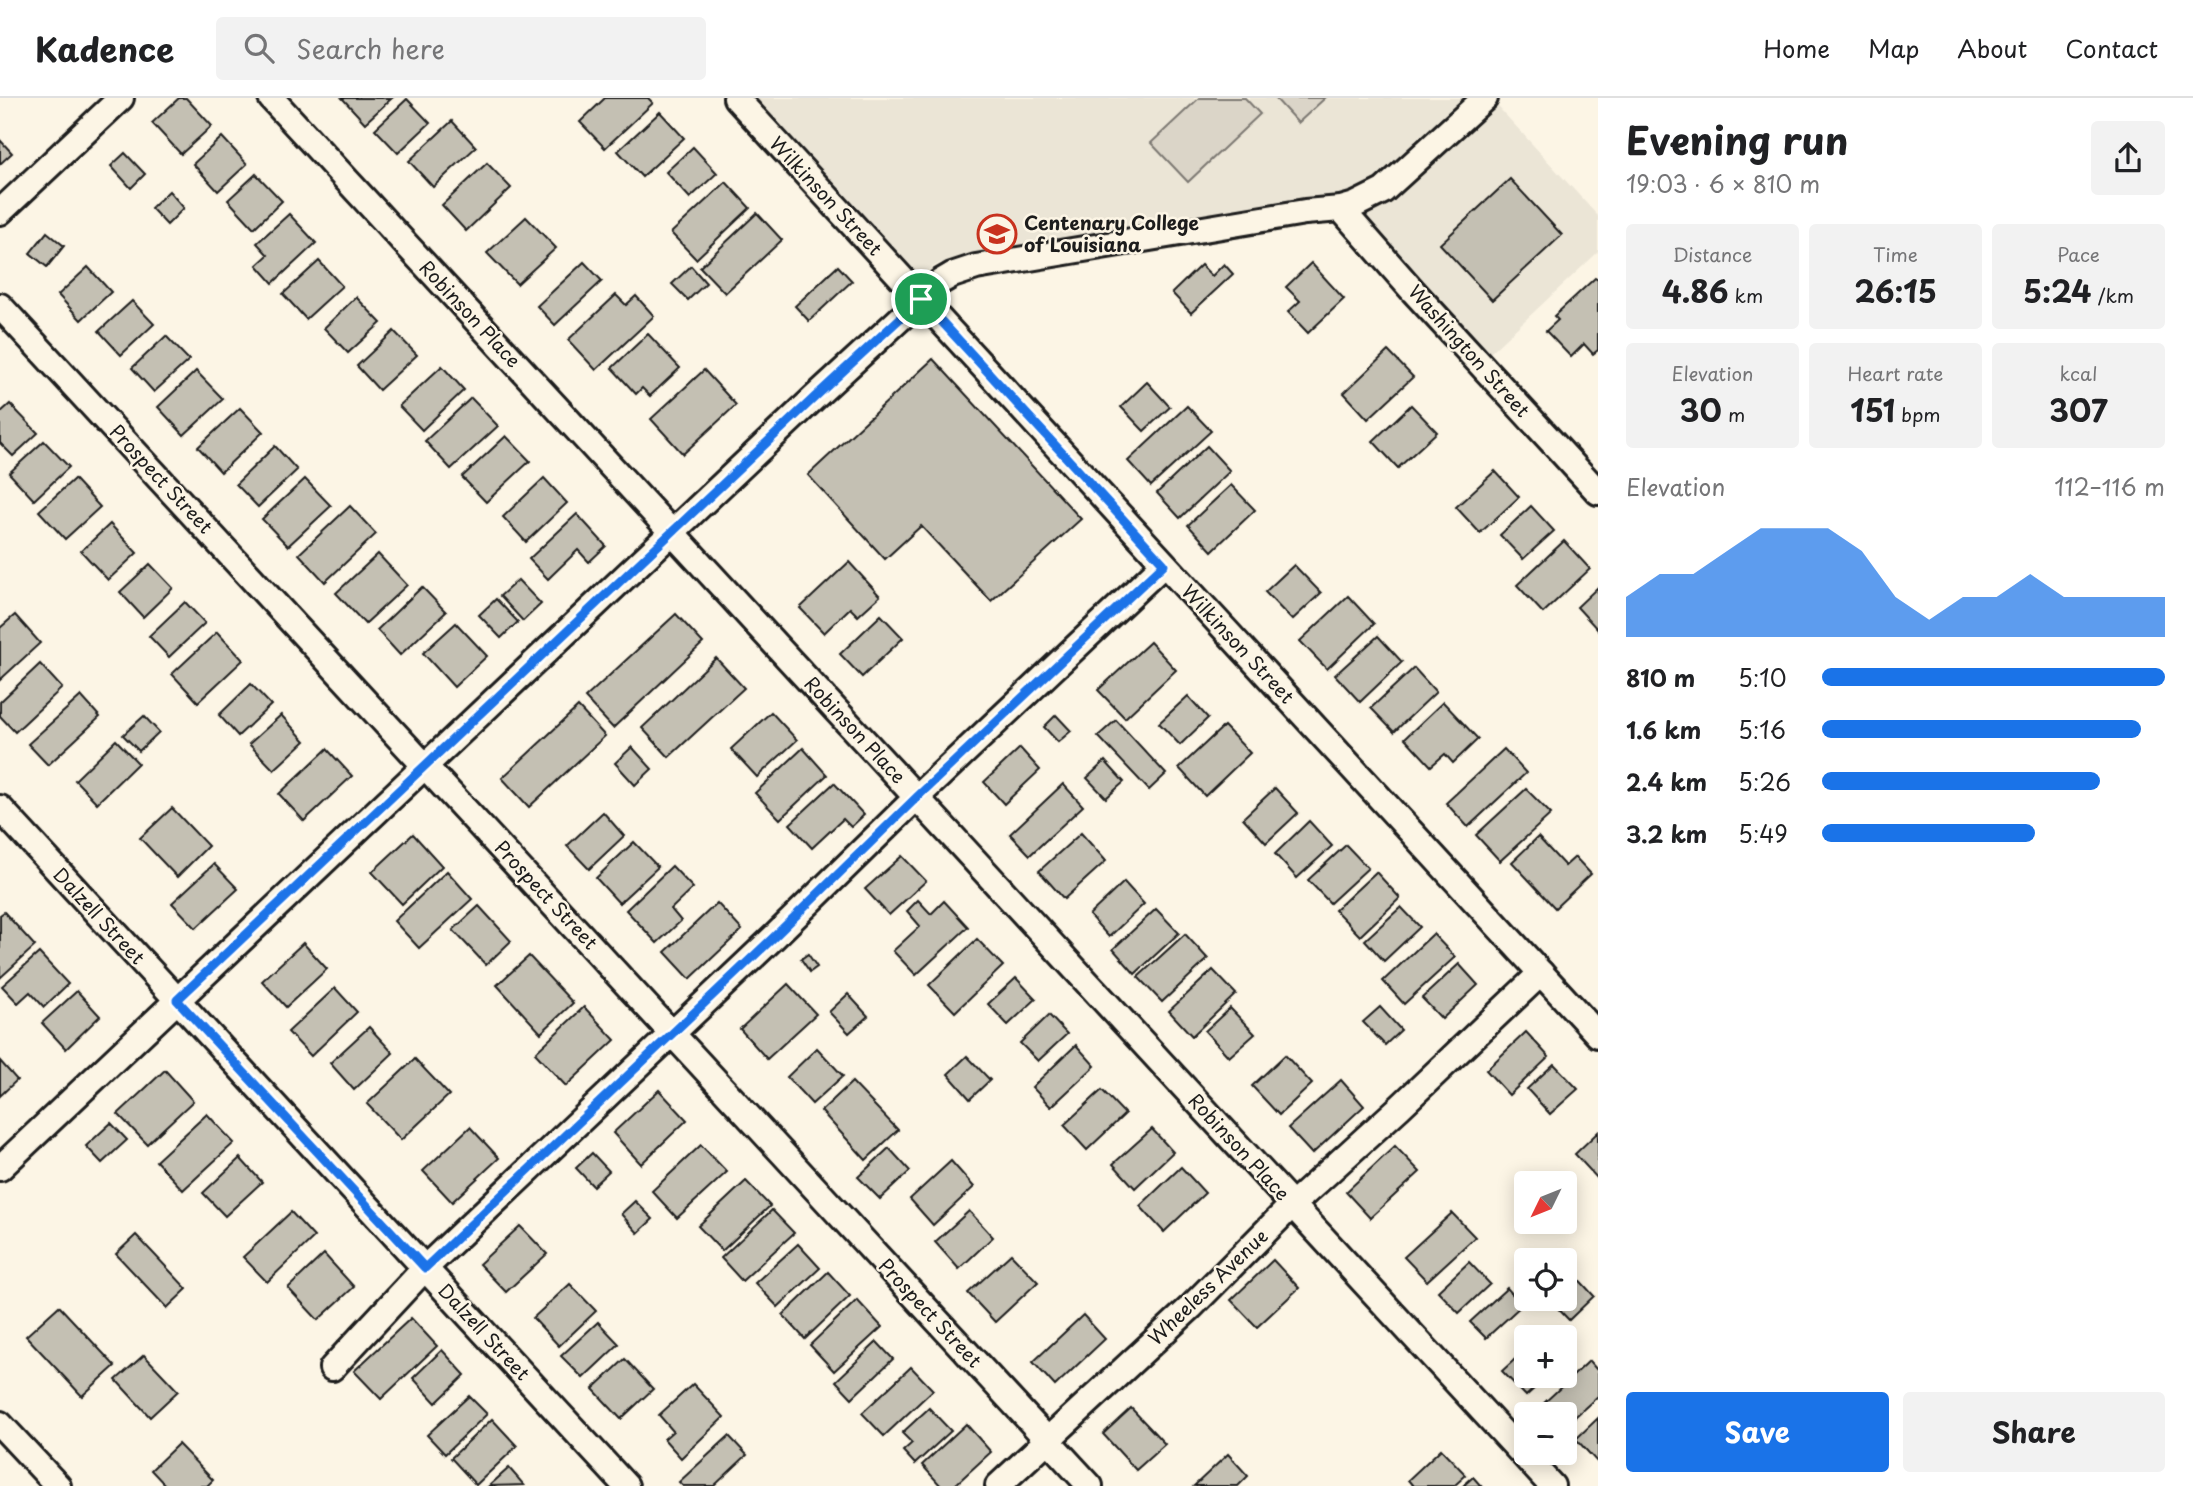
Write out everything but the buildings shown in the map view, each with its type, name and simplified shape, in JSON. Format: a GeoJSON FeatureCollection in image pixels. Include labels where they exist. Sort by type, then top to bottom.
{"type":"FeatureCollection","features":[{"type":"Feature","properties":{"kind":"street"},"geometry":{"type":"LineString","coordinates":[[0,212],[121,98]]}},
{"type":"Feature","properties":{"kind":"street","name":"Robinson Place"},"geometry":{"type":"LineString","coordinates":[[271,98],[1552,1486]]}},
{"type":"Feature","properties":{"kind":"street","name":"Wilkinson Street"},"geometry":{"type":"LineString","coordinates":[[736,98],[1598,1035]]}},
{"type":"Feature","properties":{"kind":"street"},"geometry":{"type":"LineString","coordinates":[[0,1168],[940,282],[976,267],[1355,205],[1383,191],[1485,98]]}},
{"type":"Feature","properties":{"kind":"street","name":"Washington Street"},"geometry":{"type":"LineString","coordinates":[[1341,209],[1598,492]]}},
{"type":"Feature","properties":{"kind":"street","name":"Prospect Street"},"geometry":{"type":"LineString","coordinates":[[0,306],[1090,1486]]}},
{"type":"Feature","properties":{"kind":"street"},"geometry":{"type":"LineString","coordinates":[[332,1368],[425,1268],[1164,564]]}},
{"type":"Feature","properties":{"kind":"street","name":"Dalzell Street"},"geometry":{"type":"LineString","coordinates":[[0,808],[626,1486]]}},
{"type":"Feature","properties":{"kind":"street","name":"Wheeless Avenue"},"geometry":{"type":"LineString","coordinates":[[998,1486],[1191,1307],[1292,1205],[1410,1098],[1541,973]]}},
{"type":"Feature","properties":{"kind":"street"},"geometry":{"type":"LineString","coordinates":[[0,1424],[58,1486]]}},
{"type":"Feature","properties":{"kind":"shaded area","name":"Centenary College of Louisiana"},"geometry":{"type":"Polygon","coordinates":[[[754,98],[1490,98],[1598,216],[1598,252],[1490,353],[1344,195],[940,263],[918,276],[754,98]]]}},
{"type":"Feature","properties":{"kind":"shaded area"},"geometry":{"type":"Polygon","coordinates":[[[1199,98],[1245,98],[1260,114],[1188,182],[1151,143],[1199,98]]]}},
{"type":"Feature","properties":{"kind":"shaded area"},"geometry":{"type":"Polygon","coordinates":[[[1275,98],[1325,98],[1298,123],[1275,98]]]}},
{"type":"Feature","properties":{"kind":"place","name":"Centenary College of Louisiana"},"geometry":{"type":"Point","coordinates":[997,234]}},
{"type":"Feature","properties":{"kind":"route"},"geometry":{"type":"LineString","coordinates":[[921,299],[1164,564],[425,1268],[177,1000],[921,299]]}}]}
